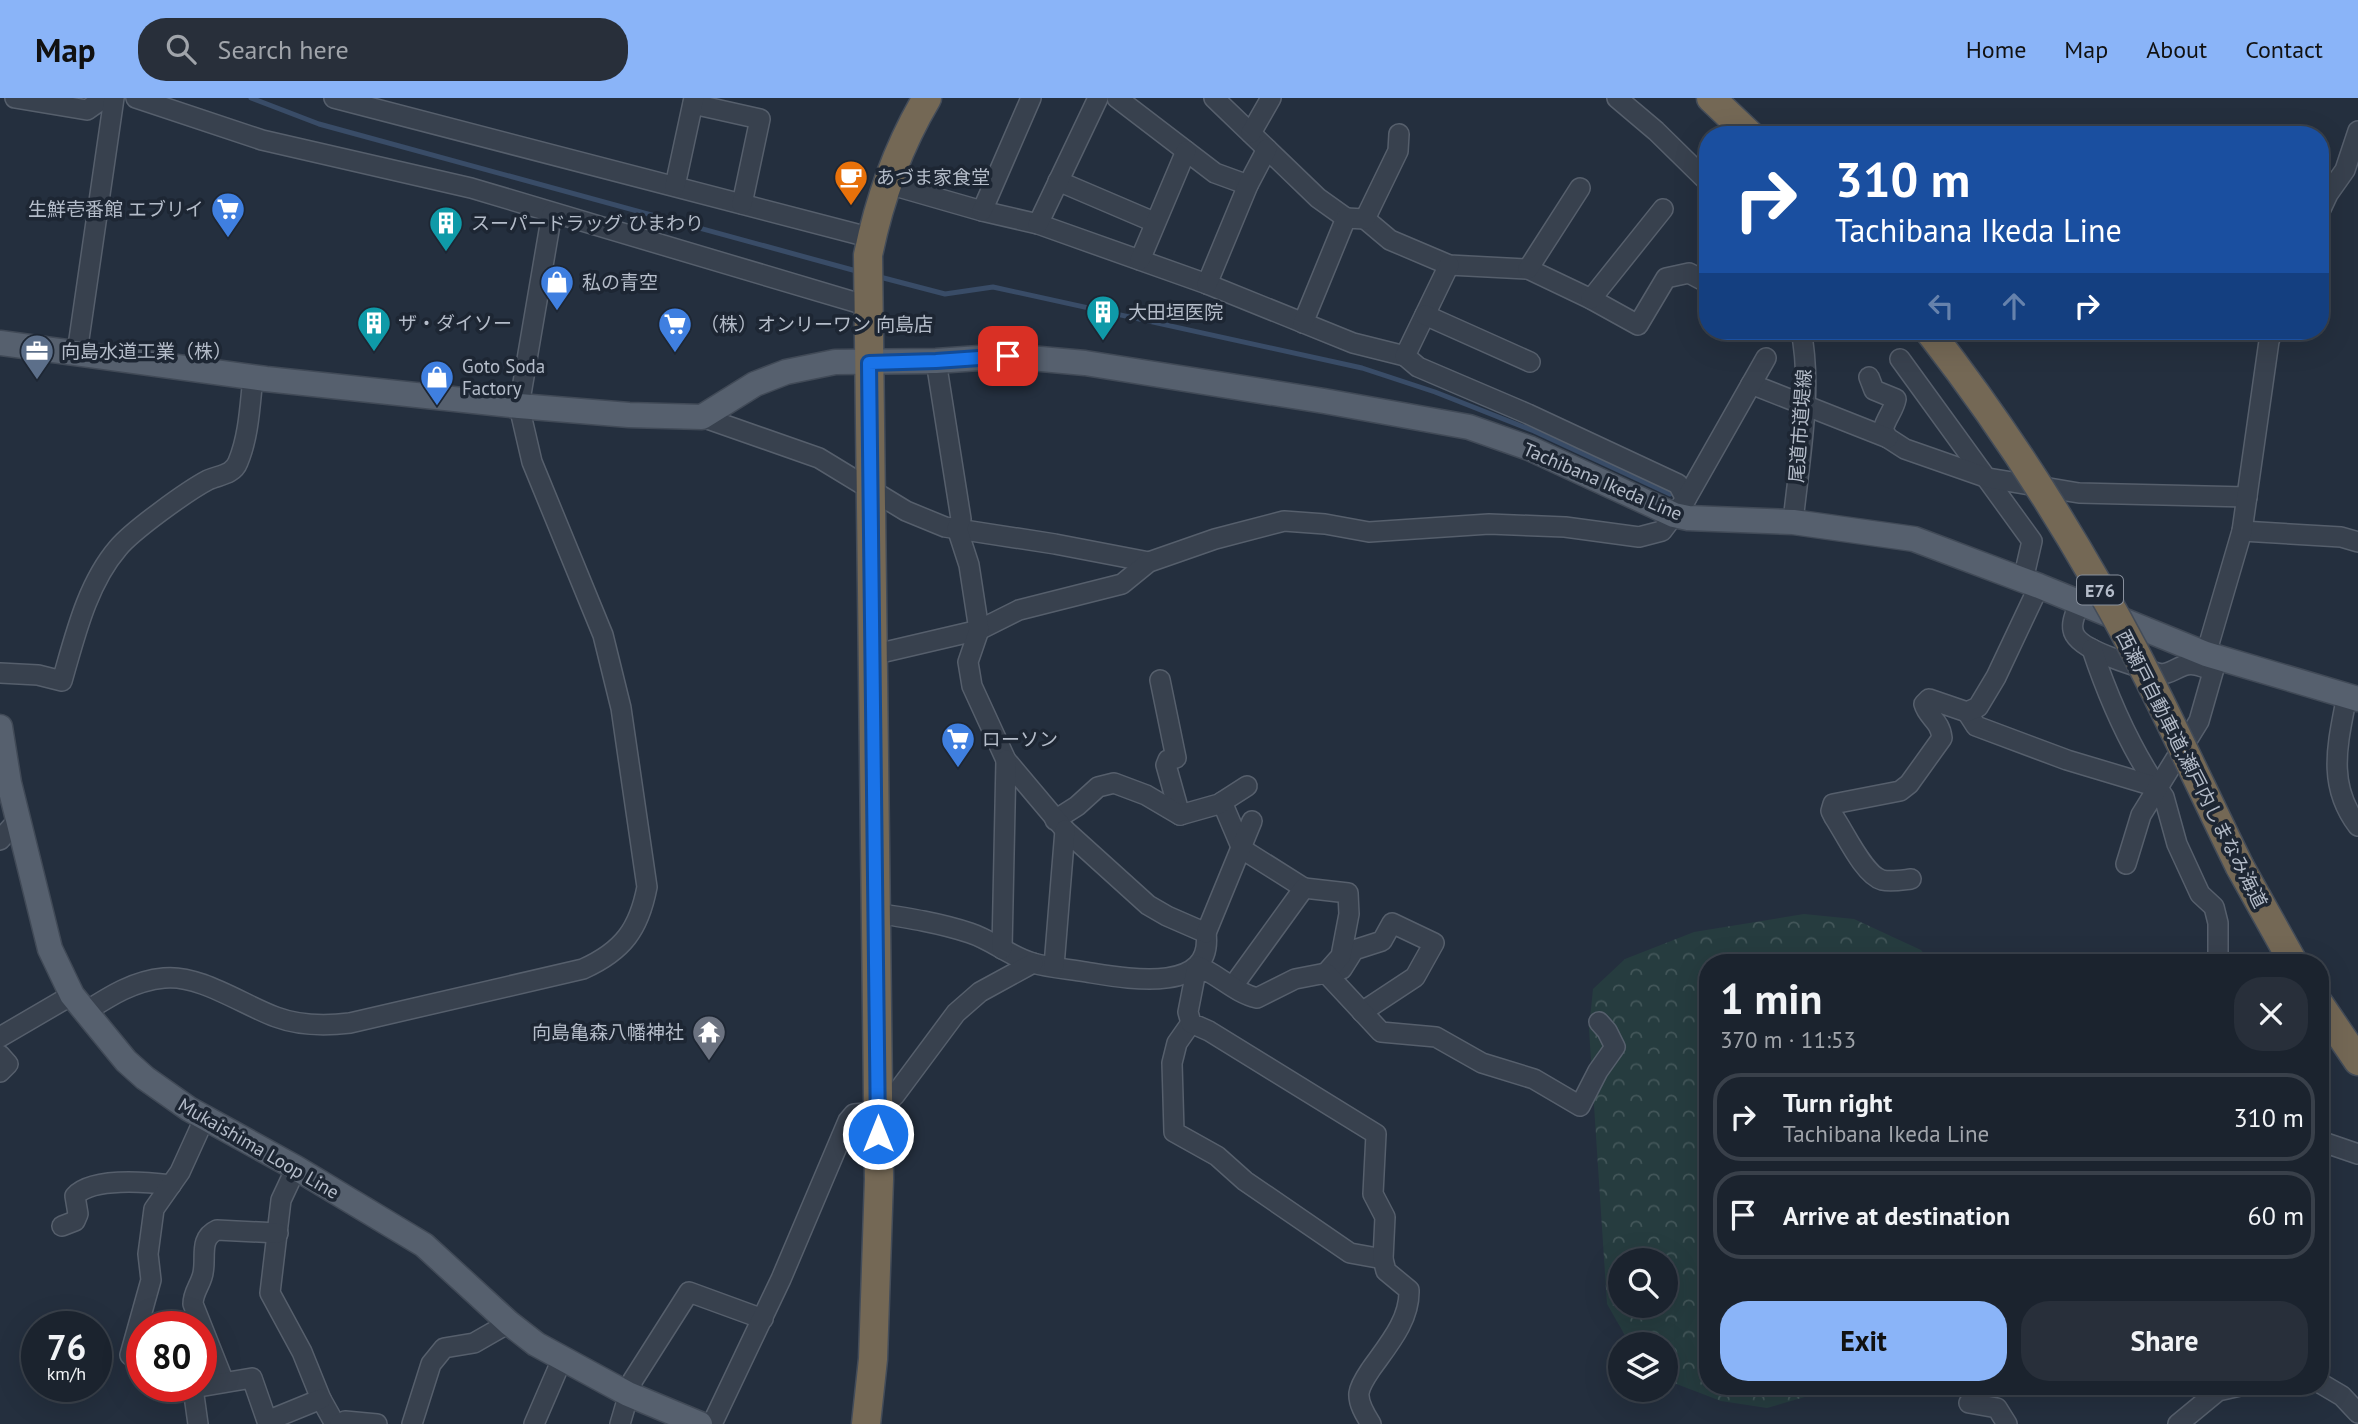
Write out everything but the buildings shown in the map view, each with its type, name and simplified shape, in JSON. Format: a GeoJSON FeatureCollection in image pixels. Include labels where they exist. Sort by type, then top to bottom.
{"type":"FeatureCollection","features":[{"type":"Feature","properties":{"kind":"highway"},"geometry":{"type":"LineString","coordinates":[[866,1424],[874,1345],[879,1179],[868,299],[870,246],[888,184],[913,122],[927,98]]}},
{"type":"Feature","properties":{"kind":"highway"},"geometry":{"type":"LineString","coordinates":[[1712,98],[1741,126]]}},
{"type":"Feature","properties":{"kind":"highway","name":"西瀬戸自動車道;瀬戸内しまなみ海道"},"geometry":{"type":"LineString","coordinates":[[1935,340],[2019,456],[2081,558],[2135,652],[2240,867],[2289,954]]}},
{"type":"Feature","properties":{"kind":"highway"},"geometry":{"type":"LineString","coordinates":[[2329,1019],[2358,1061]]}},
{"type":"Feature","properties":{"kind":"main road"},"geometry":{"type":"LineString","coordinates":[[0,343],[253,377],[519,406],[629,415],[702,417],[755,384],[786,372],[835,362],[869,363]]}},
{"type":"Feature","properties":{"kind":"main road","name":"Tachibana Ikeda Line"},"geometry":{"type":"LineString","coordinates":[[869,363],[1008,356],[1085,363],[1324,401],[1469,428],[1529,448],[1680,507],[1688,518],[1793,522],[1914,539],[2080,603],[2212,661],[2352,697]]}},
{"type":"Feature","properties":{"kind":"main road","name":"Mukaishima Loop Line"},"geometry":{"type":"LineString","coordinates":[[0,727],[9,783],[50,949],[79,1003],[126,1061],[173,1098],[424,1245],[526,1338],[628,1394],[700,1424]]}},
{"type":"Feature","properties":{"kind":"street"},"geometry":{"type":"LineString","coordinates":[[15,98],[87,110],[104,98]]}},
{"type":"Feature","properties":{"kind":"street"},"geometry":{"type":"LineString","coordinates":[[78,353],[114,98]]}},
{"type":"Feature","properties":{"kind":"street"},"geometry":{"type":"LineString","coordinates":[[136,98],[167,103],[262,140],[471,188],[552,213],[868,299]]}},
{"type":"Feature","properties":{"kind":"street"},"geometry":{"type":"LineString","coordinates":[[334,98],[742,204],[870,246]]}},
{"type":"Feature","properties":{"kind":"street"},"geometry":{"type":"LineString","coordinates":[[982,211],[1031,98]]}},
{"type":"Feature","properties":{"kind":"street"},"geometry":{"type":"LineString","coordinates":[[1038,224],[1098,98]]}},
{"type":"Feature","properties":{"kind":"street"},"geometry":{"type":"LineString","coordinates":[[1117,98],[1215,173],[1248,185]]}},
{"type":"Feature","properties":{"kind":"street"},"geometry":{"type":"LineString","coordinates":[[1214,98],[1318,198],[1390,240],[1449,265],[1528,269],[1638,325],[1666,278],[1689,273],[1699,278]]}},
{"type":"Feature","properties":{"kind":"street"},"geometry":{"type":"LineString","coordinates":[[1251,133],[1271,98]]}},
{"type":"Feature","properties":{"kind":"street"},"geometry":{"type":"LineString","coordinates":[[1617,98],[1699,173]]}},
{"type":"Feature","properties":{"kind":"street"},"geometry":{"type":"LineString","coordinates":[[675,186],[694,101],[760,119],[742,204]]}},
{"type":"Feature","properties":{"kind":"street"},"geometry":{"type":"LineString","coordinates":[[2329,193],[2351,171],[2358,131]]}},
{"type":"Feature","properties":{"kind":"street"},"geometry":{"type":"LineString","coordinates":[[1303,323],[1356,218],[1398,151],[1399,134]]}},
{"type":"Feature","properties":{"kind":"street"},"geometry":{"type":"LineString","coordinates":[[1207,284],[1248,185],[1267,149]]}},
{"type":"Feature","properties":{"kind":"street"},"geometry":{"type":"LineString","coordinates":[[1140,260],[1186,151]]}},
{"type":"Feature","properties":{"kind":"street"},"geometry":{"type":"LineString","coordinates":[[1058,181],[1154,222]]}},
{"type":"Feature","properties":{"kind":"street"},"geometry":{"type":"LineString","coordinates":[[888,184],[1038,224],[1207,284],[1353,343],[1405,356],[1418,367],[1528,414],[1678,484],[1680,507]]}},
{"type":"Feature","properties":{"kind":"street"},"geometry":{"type":"LineString","coordinates":[[1528,269],[1580,188]]}},
{"type":"Feature","properties":{"kind":"street"},"geometry":{"type":"LineString","coordinates":[[1591,299],[1663,209]]}},
{"type":"Feature","properties":{"kind":"street"},"geometry":{"type":"LineString","coordinates":[[0,1037],[79,1003],[145,981],[167,977],[199,984],[277,1017],[306,1025],[350,1023],[583,969],[603,960],[621,946],[634,929],[642,910],[646,887],[621,708],[603,635],[532,462],[519,406],[552,213]]}},
{"type":"Feature","properties":{"kind":"street"},"geometry":{"type":"LineString","coordinates":[[1405,356],[1449,265]]}},
{"type":"Feature","properties":{"kind":"street"},"geometry":{"type":"LineString","coordinates":[[1425,315],[1530,362]]}},
{"type":"Feature","properties":{"kind":"street","name":"尾道市道堤線"},"geometry":{"type":"LineString","coordinates":[[1793,522],[1804,405],[1803,340]]}},
{"type":"Feature","properties":{"kind":"street"},"geometry":{"type":"LineString","coordinates":[[2126,864],[2141,815],[2199,720],[2242,531],[2269,340]]}},
{"type":"Feature","properties":{"kind":"street"},"geometry":{"type":"LineString","coordinates":[[872,655],[979,630],[1019,610],[1122,584],[1149,562],[1215,538],[1284,521],[1325,524],[1369,532],[1489,524],[1565,527],[1639,537],[1662,530],[1680,507],[1766,358]]}},
{"type":"Feature","properties":{"kind":"street"},"geometry":{"type":"LineString","coordinates":[[1900,359],[2032,541],[2031,583],[1996,677],[1978,707],[1968,712]]}},
{"type":"Feature","properties":{"kind":"street"},"geometry":{"type":"LineString","coordinates":[[936,361],[961,519],[957,527],[969,565],[979,630],[968,662],[972,686],[1006,760],[1060,825],[1148,905],[1206,933]]}},
{"type":"Feature","properties":{"kind":"street"},"geometry":{"type":"LineString","coordinates":[[0,673],[38,675],[62,681],[94,586],[103,567],[120,545],[209,480],[227,474],[238,464],[250,408],[253,377]]}},
{"type":"Feature","properties":{"kind":"street"},"geometry":{"type":"LineString","coordinates":[[1869,377],[1874,390],[1896,399],[1885,420],[1883,430],[1888,438]]}},
{"type":"Feature","properties":{"kind":"street"},"geometry":{"type":"LineString","coordinates":[[1751,384],[1888,438],[1905,449],[1988,478],[2078,493],[2247,498]]}},
{"type":"Feature","properties":{"kind":"street"},"geometry":{"type":"LineString","coordinates":[[702,417],[819,458],[906,511],[945,527],[1149,562]]}},
{"type":"Feature","properties":{"kind":"street"},"geometry":{"type":"LineString","coordinates":[[2242,531],[2341,537],[2358,541]]}},
{"type":"Feature","properties":{"kind":"street"},"geometry":{"type":"LineString","coordinates":[[2080,603],[2073,623],[2073,632],[2077,639],[2092,649],[2160,674],[2168,674],[2184,665],[2212,661]]}},
{"type":"Feature","properties":{"kind":"street"},"geometry":{"type":"LineString","coordinates":[[2092,649],[2104,683],[2144,767],[2164,797],[2177,844],[2200,894],[2214,907],[2218,923],[2218,954]]}},
{"type":"Feature","properties":{"kind":"street"},"geometry":{"type":"LineString","coordinates":[[1160,680],[1176,758],[1168,760],[1166,765],[1180,815]]}},
{"type":"Feature","properties":{"kind":"street"},"geometry":{"type":"LineString","coordinates":[[2352,697],[2337,749],[2338,787],[2358,826]]}},
{"type":"Feature","properties":{"kind":"street"},"geometry":{"type":"LineString","coordinates":[[1911,879],[1882,880],[1874,876],[1864,866],[1831,811],[1833,804],[1900,791],[1909,784],[1942,738],[1940,727],[1926,712],[1924,704],[1929,699],[1968,712],[1976,726],[2067,760],[2157,786]]}},
{"type":"Feature","properties":{"kind":"street"},"geometry":{"type":"LineString","coordinates":[[1002,950],[1006,760]]}},
{"type":"Feature","properties":{"kind":"street"},"geometry":{"type":"LineString","coordinates":[[1054,966],[1060,825],[1077,806],[1098,787],[1114,783],[1146,795],[1180,815],[1222,802],[1247,786]]}},
{"type":"Feature","properties":{"kind":"street"},"geometry":{"type":"LineString","coordinates":[[1222,802],[1242,849],[1304,888],[1348,893],[1349,914],[1341,956],[1330,977]]}},
{"type":"Feature","properties":{"kind":"street"},"geometry":{"type":"LineString","coordinates":[[0,840],[18,820]]}},
{"type":"Feature","properties":{"kind":"street"},"geometry":{"type":"LineString","coordinates":[[876,913],[947,926],[974,934],[1033,963],[1143,981],[1189,973],[1197,966],[1208,947],[1206,933],[1252,821]]}},
{"type":"Feature","properties":{"kind":"street"},"geometry":{"type":"LineString","coordinates":[[1233,986],[1304,888]]}},
{"type":"Feature","properties":{"kind":"street"},"geometry":{"type":"LineString","coordinates":[[1197,966],[1211,971],[1247,996],[1257,998],[1295,979],[1330,977],[1354,950],[1382,941],[1392,923],[1434,943],[1415,977],[1362,1012]]}},
{"type":"Feature","properties":{"kind":"street"},"geometry":{"type":"LineString","coordinates":[[712,1424],[763,1319],[848,1121],[854,1114],[877,1112],[895,1095],[956,1013],[980,992],[1033,963]]}},
{"type":"Feature","properties":{"kind":"street"},"geometry":{"type":"LineString","coordinates":[[1191,1023],[1188,1012],[1197,966]]}},
{"type":"Feature","properties":{"kind":"street"},"geometry":{"type":"LineString","coordinates":[[1330,977],[1381,1032],[1436,1038],[1482,1063],[1534,1079],[1580,1106],[1598,1071],[1615,1047],[1599,1022]]}},
{"type":"Feature","properties":{"kind":"street"},"geometry":{"type":"LineString","coordinates":[[1191,1023],[1209,1031],[1376,1134],[1373,1194],[1385,1217],[1383,1259],[1386,1271],[1409,1290],[1410,1306],[1402,1323],[1366,1376],[1359,1394],[1363,1412],[1371,1424]]}},
{"type":"Feature","properties":{"kind":"street"},"geometry":{"type":"LineString","coordinates":[[1191,1023],[1177,1043],[1172,1063],[1174,1132],[1217,1156],[1245,1181],[1350,1253],[1383,1259]]}},
{"type":"Feature","properties":{"kind":"street"},"geometry":{"type":"LineString","coordinates":[[0,1055],[8,1064],[0,1072]]}},
{"type":"Feature","properties":{"kind":"street"},"geometry":{"type":"LineString","coordinates":[[142,1311],[151,1280],[148,1254],[154,1209],[180,1172],[205,1117]]}},
{"type":"Feature","properties":{"kind":"street"},"geometry":{"type":"LineString","coordinates":[[2329,1144],[2358,1154]]}},
{"type":"Feature","properties":{"kind":"street"},"geometry":{"type":"LineString","coordinates":[[296,1168],[281,1200],[270,1293],[302,1352],[321,1399],[337,1424],[352,1421],[377,1424]]}},
{"type":"Feature","properties":{"kind":"street"},"geometry":{"type":"LineString","coordinates":[[62,1226],[75,1221],[78,1214],[75,1196],[80,1191],[108,1184],[146,1182],[171,1185]]}},
{"type":"Feature","properties":{"kind":"street"},"geometry":{"type":"LineString","coordinates":[[224,1382],[192,1304],[193,1294],[203,1276],[204,1245],[210,1233],[217,1230],[278,1233]]}},
{"type":"Feature","properties":{"kind":"street"},"geometry":{"type":"LineString","coordinates":[[620,1424],[633,1380],[689,1292],[763,1319]]}},
{"type":"Feature","properties":{"kind":"street"},"geometry":{"type":"LineString","coordinates":[[412,1424],[431,1364],[444,1348],[474,1343],[509,1324]]}},
{"type":"Feature","properties":{"kind":"street"},"geometry":{"type":"LineString","coordinates":[[534,1424],[562,1359]]}},
{"type":"Feature","properties":{"kind":"street"},"geometry":{"type":"LineString","coordinates":[[198,1424],[193,1388],[252,1378],[267,1421],[321,1399]]}},
{"type":"Feature","properties":{"kind":"street"},"geometry":{"type":"LineString","coordinates":[[2329,1388],[2342,1396],[2358,1413]]}},
{"type":"Feature","properties":{"kind":"street"},"geometry":{"type":"LineString","coordinates":[[2178,1424],[2212,1395]]}},
{"type":"Feature","properties":{"kind":"street"},"geometry":{"type":"LineString","coordinates":[[1969,1404],[1997,1408],[2007,1424]]}},
{"type":"Feature","properties":{"kind":"green space"},"geometry":{"type":"Polygon","coordinates":[[[1804,914],[1854,919],[1924,954],[1699,954],[1699,1393],[1678,1385],[1678,1332],[1623,1332],[1615,1318],[1678,1318],[1678,1248],[1608,1248],[1607,1304],[1589,1029],[1593,989],[1625,959],[1694,932],[1804,914]]]}},
{"type":"Feature","properties":{"kind":"green space"},"geometry":{"type":"Polygon","coordinates":[[[1705,1395],[1812,1395],[1767,1408],[1721,1401],[1705,1395]]]}},
{"type":"Feature","properties":{"kind":"waterway"},"geometry":{"type":"LineString","coordinates":[[251,98],[319,124],[860,272]]}},
{"type":"Feature","properties":{"kind":"waterway"},"geometry":{"type":"LineString","coordinates":[[876,276],[945,294],[993,287],[1362,368],[1435,392],[1534,431],[1670,494]]}},
{"type":"Feature","properties":{"kind":"place","name":"あづま家食堂"},"geometry":{"type":"Point","coordinates":[851,207]}},
{"type":"Feature","properties":{"kind":"place","name":"生鮮壱番館 エブリイ"},"geometry":{"type":"Point","coordinates":[228,239]}},
{"type":"Feature","properties":{"kind":"place","name":"スーパードラッグ ひまわり"},"geometry":{"type":"Point","coordinates":[446,253]}},
{"type":"Feature","properties":{"kind":"place","name":"私の青空"},"geometry":{"type":"Point","coordinates":[557,312]}},
{"type":"Feature","properties":{"kind":"place","name":"大田垣医院"},"geometry":{"type":"Point","coordinates":[1103,342]}},
{"type":"Feature","properties":{"kind":"place","name":"ザ・ダイソー"},"geometry":{"type":"Point","coordinates":[374,353]}},
{"type":"Feature","properties":{"kind":"place","name":"（株）オンリーワン 向島店"},"geometry":{"type":"Point","coordinates":[675,354]}},
{"type":"Feature","properties":{"kind":"place","name":"向島水道工業（株）"},"geometry":{"type":"Point","coordinates":[37,381]}},
{"type":"Feature","properties":{"kind":"place","name":"Goto Soda Factory"},"geometry":{"type":"Point","coordinates":[437,407]}},
{"type":"Feature","properties":{"kind":"place","name":"ローソン"},"geometry":{"type":"Point","coordinates":[958,769]}},
{"type":"Feature","properties":{"kind":"place","name":"向島亀森八幡神社"},"geometry":{"type":"Point","coordinates":[709,1062]}},
{"type":"Feature","properties":{"kind":"route"},"geometry":{"type":"LineString","coordinates":[[878,1134],[869,363],[1008,356]]}}]}
